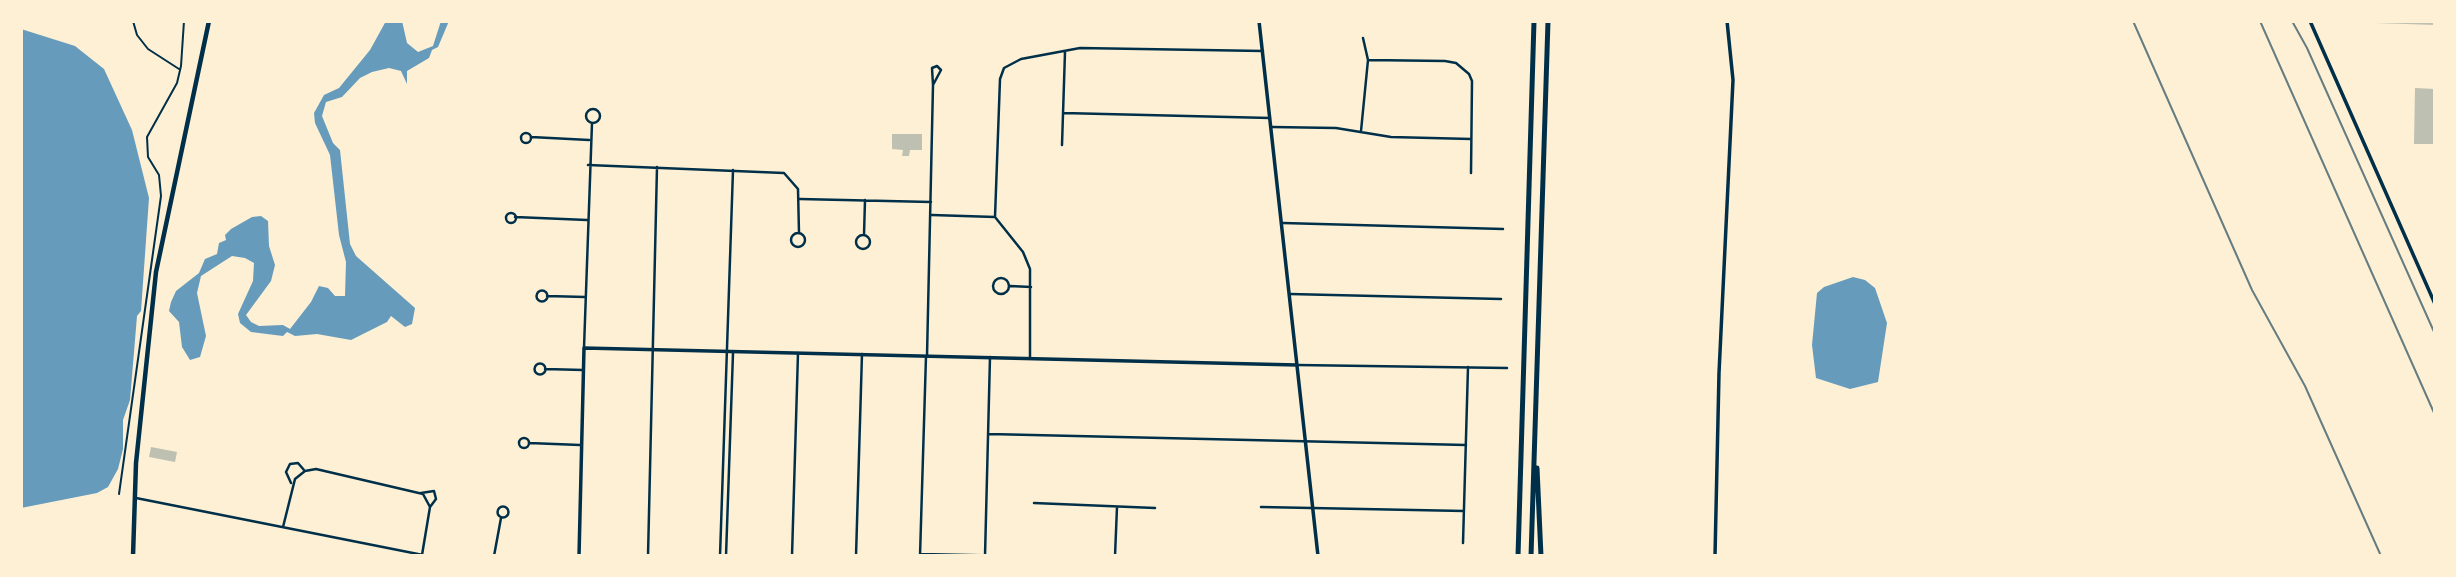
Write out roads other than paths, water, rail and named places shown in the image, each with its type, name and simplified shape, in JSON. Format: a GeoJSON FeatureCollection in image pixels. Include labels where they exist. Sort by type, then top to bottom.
{"type":"FeatureCollection","features":[{"type":"Feature","properties":{"kind":"highway"},"geometry":{"type":"LineString","coordinates":[[1518,556],[1534,21]]}},
{"type":"Feature","properties":{"kind":"highway"},"geometry":{"type":"LineString","coordinates":[[1531,556],[1548,21]]}},
{"type":"Feature","properties":{"kind":"highway"},"geometry":{"type":"LineString","coordinates":[[1534,432],[1541,556]]}},
{"type":"Feature","properties":{"kind":"main road"},"geometry":{"type":"LineString","coordinates":[[132,556],[134,498],[156,272],[209,21]]}},
{"type":"Feature","properties":{"kind":"street"},"geometry":{"type":"LineString","coordinates":[[1259,21],[1318,556]]}},
{"type":"Feature","properties":{"kind":"street"},"geometry":{"type":"LineString","coordinates":[[1715,556],[1719,363],[1733,80],[1727,21]]}},
{"type":"Feature","properties":{"kind":"street"},"geometry":{"type":"LineString","coordinates":[[2310,21],[2435,304]]}},
{"type":"Feature","properties":{"kind":"street"},"geometry":{"type":"LineString","coordinates":[[1360,132],[1368,60],[1363,38]]}},
{"type":"Feature","properties":{"kind":"street"},"geometry":{"type":"LineString","coordinates":[[1030,358],[1031,274],[1025,256],[995,217],[1000,79],[1004,68],[1012,61],[1094,47],[1263,51]]}},
{"type":"Feature","properties":{"kind":"street"},"geometry":{"type":"LineString","coordinates":[[1062,145],[1065,52]]}},
{"type":"Feature","properties":{"kind":"street"},"geometry":{"type":"LineString","coordinates":[[1368,60],[1445,61],[1463,67],[1472,81],[1471,173]]}},
{"type":"Feature","properties":{"kind":"street"},"geometry":{"type":"LineString","coordinates":[[933,85],[941,74],[937,66],[932,68],[931,215],[920,555],[1018,556]]}},
{"type":"Feature","properties":{"kind":"street"},"geometry":{"type":"LineString","coordinates":[[579,556],[589,140],[592,123],[600,117],[594,109],[586,116],[592,123]]}},
{"type":"Feature","properties":{"kind":"street"},"geometry":{"type":"LineString","coordinates":[[1063,113],[1270,118]]}},
{"type":"Feature","properties":{"kind":"street"},"geometry":{"type":"LineString","coordinates":[[1271,127],[1336,128],[1391,137],[1471,139]]}},
{"type":"Feature","properties":{"kind":"street"},"geometry":{"type":"LineString","coordinates":[[531,137],[589,140]]}},
{"type":"Feature","properties":{"kind":"street"},"geometry":{"type":"LineString","coordinates":[[588,165],[784,173],[796,184],[800,199],[799,233],[805,241],[797,247],[791,239],[799,233]]}},
{"type":"Feature","properties":{"kind":"street"},"geometry":{"type":"LineString","coordinates":[[648,556],[657,167]]}},
{"type":"Feature","properties":{"kind":"street"},"geometry":{"type":"LineString","coordinates":[[720,556],[733,170]]}},
{"type":"Feature","properties":{"kind":"street"},"geometry":{"type":"LineString","coordinates":[[800,199],[931,202]]}},
{"type":"Feature","properties":{"kind":"street"},"geometry":{"type":"LineString","coordinates":[[863,235],[868,237],[870,243],[863,249],[856,243],[863,235],[864,200]]}},
{"type":"Feature","properties":{"kind":"street"},"geometry":{"type":"LineString","coordinates":[[931,215],[995,217]]}},
{"type":"Feature","properties":{"kind":"street"},"geometry":{"type":"LineString","coordinates":[[515,217],[587,220]]}},
{"type":"Feature","properties":{"kind":"street"},"geometry":{"type":"LineString","coordinates":[[1282,223],[1503,229]]}},
{"type":"Feature","properties":{"kind":"street"},"geometry":{"type":"LineString","coordinates":[[1010,286],[1007,280],[1001,278],[993,285],[995,291],[1002,294],[1010,286],[1031,287]]}},
{"type":"Feature","properties":{"kind":"street"},"geometry":{"type":"LineString","coordinates":[[1289,294],[1501,299]]}},
{"type":"Feature","properties":{"kind":"street"},"geometry":{"type":"LineString","coordinates":[[547,296],[585,297]]}},
{"type":"Feature","properties":{"kind":"street"},"geometry":{"type":"LineString","coordinates":[[584,348],[1507,368]]}},
{"type":"Feature","properties":{"kind":"street"},"geometry":{"type":"LineString","coordinates":[[726,556],[733,351]]}},
{"type":"Feature","properties":{"kind":"street"},"geometry":{"type":"LineString","coordinates":[[792,556],[798,353]]}},
{"type":"Feature","properties":{"kind":"street"},"geometry":{"type":"LineString","coordinates":[[856,556],[862,354]]}},
{"type":"Feature","properties":{"kind":"street"},"geometry":{"type":"LineString","coordinates":[[985,556],[990,357]]}},
{"type":"Feature","properties":{"kind":"street"},"geometry":{"type":"LineString","coordinates":[[1463,543],[1468,367]]}},
{"type":"Feature","properties":{"kind":"street"},"geometry":{"type":"LineString","coordinates":[[545,369],[583,370]]}},
{"type":"Feature","properties":{"kind":"street"},"geometry":{"type":"LineString","coordinates":[[989,434],[1466,445]]}},
{"type":"Feature","properties":{"kind":"street"},"geometry":{"type":"LineString","coordinates":[[529,443],[580,445]]}},
{"type":"Feature","properties":{"kind":"street"},"geometry":{"type":"LineString","coordinates":[[291,486],[286,472],[288,466],[298,463],[305,471]]}},
{"type":"Feature","properties":{"kind":"street"},"geometry":{"type":"LineString","coordinates":[[284,527],[291,486],[300,474],[316,469],[421,493],[434,491],[436,499],[430,507]]}},
{"type":"Feature","properties":{"kind":"street"},"geometry":{"type":"LineString","coordinates":[[421,493],[428,500],[430,507],[422,555]]}},
{"type":"Feature","properties":{"kind":"street"},"geometry":{"type":"LineString","coordinates":[[134,498],[429,556]]}},
{"type":"Feature","properties":{"kind":"street"},"geometry":{"type":"LineString","coordinates":[[1034,503],[1155,508]]}},
{"type":"Feature","properties":{"kind":"street"},"geometry":{"type":"LineString","coordinates":[[1115,556],[1117,507]]}},
{"type":"Feature","properties":{"kind":"street"},"geometry":{"type":"LineString","coordinates":[[1261,507],[1464,511]]}},
{"type":"Feature","properties":{"kind":"street"},"geometry":{"type":"LineString","coordinates":[[494,556],[501,518]]}},
{"type":"Feature","properties":{"kind":"street"},"geometry":{"type":"LineString","coordinates":[[721,525],[727,526]]}},
{"type":"Feature","properties":{"kind":"water"},"geometry":{"type":"Polygon","coordinates":[[[386,21],[402,21],[407,43],[418,52],[433,46],[441,21],[449,21],[438,47],[432,50],[429,58],[407,71],[407,84],[401,71],[389,68],[372,72],[360,78],[342,97],[326,102],[322,116],[333,143],[340,150],[350,244],[356,256],[415,308],[412,324],[405,327],[391,316],[387,322],[351,340],[317,334],[295,336],[287,332],[283,336],[251,332],[240,323],[238,314],[253,281],[254,263],[232,256],[201,276],[197,293],[206,336],[200,357],[190,360],[182,347],[179,322],[169,311],[171,302],[176,291],[199,273],[205,259],[217,254],[219,243],[226,240],[225,235],[252,217],[261,216],[268,221],[269,246],[275,265],[271,281],[246,315],[251,322],[259,326],[283,325],[290,329],[311,302],[319,286],[328,288],[335,296],[345,296],[346,262],[339,235],[330,155],[315,123],[314,113],[324,95],[339,88],[370,50],[386,21]]]}},
{"type":"Feature","properties":{"kind":"water"},"geometry":{"type":"Polygon","coordinates":[[[21,29],[75,46],[104,69],[132,130],[149,198],[141,311],[137,316],[130,400],[123,420],[123,449],[118,469],[108,487],[97,493],[21,508],[21,29]]]}},
{"type":"Feature","properties":{"kind":"water"},"geometry":{"type":"Polygon","coordinates":[[[1853,277],[1865,280],[1875,288],[1887,323],[1878,382],[1850,389],[1816,378],[1812,345],[1817,293],[1824,287],[1853,277]]]}},
{"type":"Feature","properties":{"kind":"railway"},"geometry":{"type":"LineString","coordinates":[[2133,21],[2252,290],[2305,386],[2381,556]]}},
{"type":"Feature","properties":{"kind":"railway"},"geometry":{"type":"LineString","coordinates":[[2260,21],[2435,415]]}},
{"type":"Feature","properties":{"kind":"railway"},"geometry":{"type":"LineString","coordinates":[[2292,21],[2307,48],[2435,334]]}}]}
